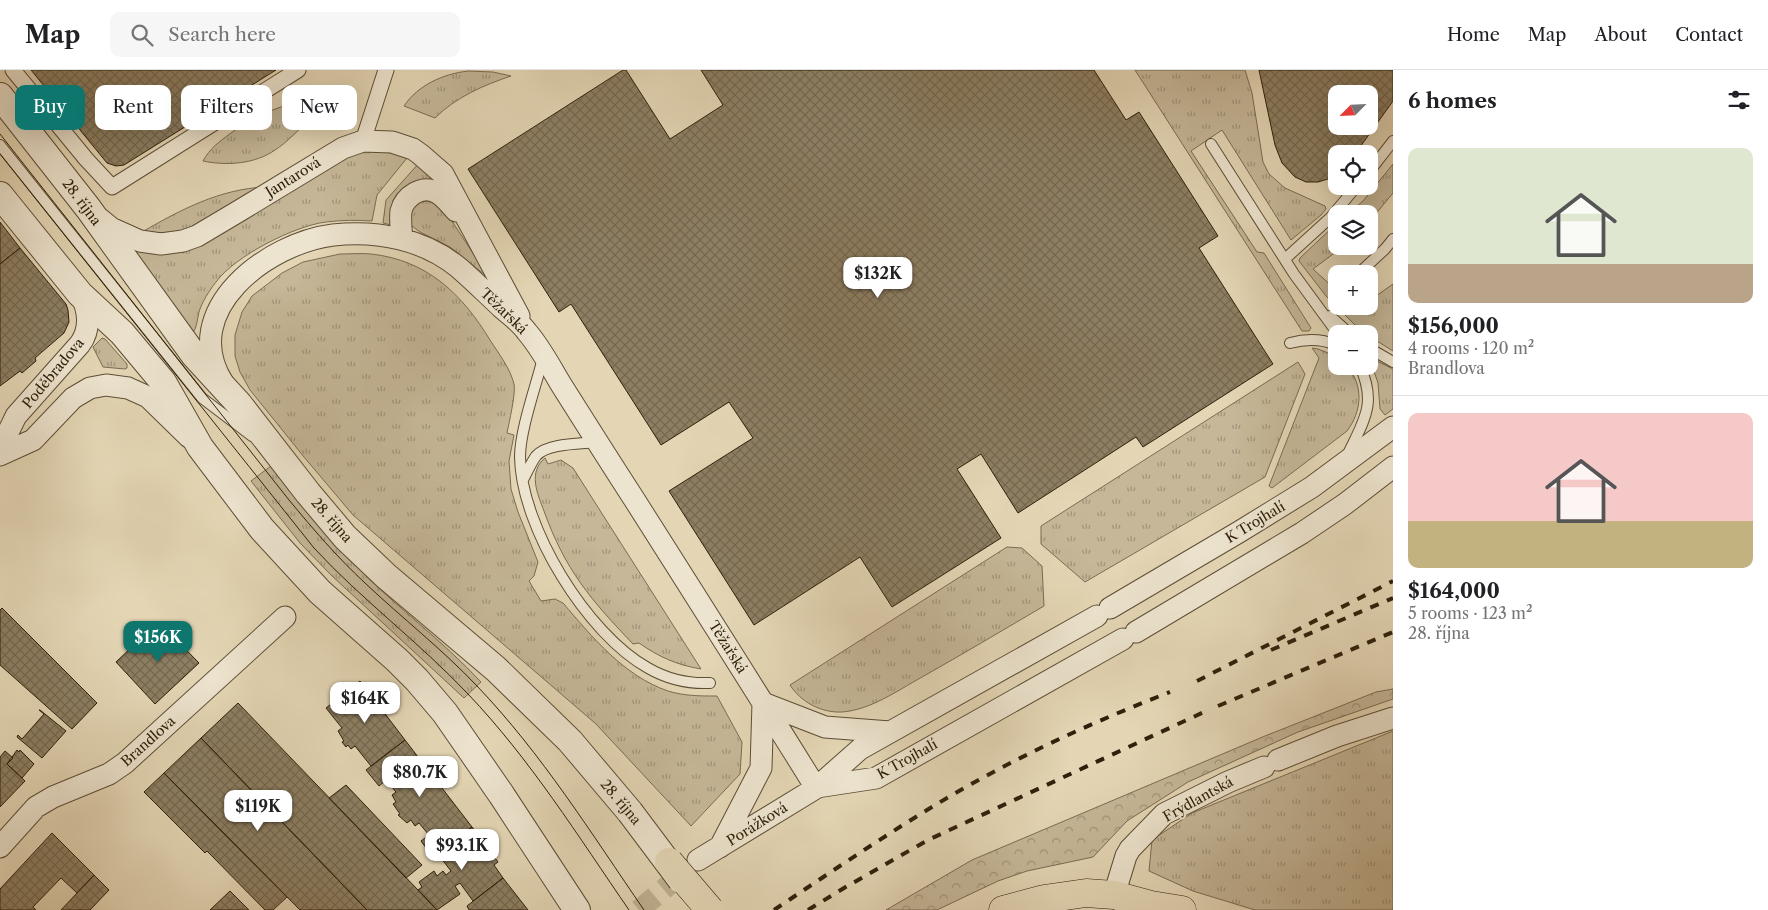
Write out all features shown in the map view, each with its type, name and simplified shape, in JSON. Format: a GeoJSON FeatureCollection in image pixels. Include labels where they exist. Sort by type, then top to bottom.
{"type":"FeatureCollection","features":[{"type":"Feature","properties":{"kind":"highway"},"geometry":{"type":"LineString","coordinates":[[669,862],[710,910]]}},
{"type":"Feature","properties":{"kind":"highway"},"geometry":{"type":"LineString","coordinates":[[1003,910],[1025,903],[1062,896],[1086,894],[1114,895],[1154,907],[1182,910]]}},
{"type":"Feature","properties":{"kind":"street"},"geometry":{"type":"LineString","coordinates":[[13,70],[86,160],[112,187],[298,70]]}},
{"type":"Feature","properties":{"kind":"street"},"geometry":{"type":"LineString","coordinates":[[363,141],[386,70]]}},
{"type":"Feature","properties":{"kind":"street","name":"28. října"},"geometry":{"type":"LineString","coordinates":[[0,96],[88,208],[194,355],[239,404],[326,515],[361,554],[496,669],[570,741],[669,862],[701,910]]}},
{"type":"Feature","properties":{"kind":"street","name":"Jantarová"},"geometry":{"type":"LineString","coordinates":[[88,208],[111,228],[129,237],[161,244],[183,241],[197,236],[334,152],[363,141],[383,141],[403,145],[430,161],[443,174],[527,331]]}},
{"type":"Feature","properties":{"kind":"street","name":"Jantarová"},"geometry":{"type":"LineString","coordinates":[[402,238],[401,220],[403,206],[408,197],[423,190],[435,191],[446,199],[472,230]]}},
{"type":"Feature","properties":{"kind":"street"},"geometry":{"type":"LineString","coordinates":[[0,195],[80,294],[122,334],[170,392],[200,447],[248,512],[320,592],[397,660],[417,680],[444,713],[501,794],[577,910]]}},
{"type":"Feature","properties":{"kind":"street","name":"Těžařská"},"geometry":{"type":"LineString","coordinates":[[239,404],[216,370],[211,340],[212,326],[216,314],[236,283],[273,256],[318,238],[331,235],[363,234],[402,238],[449,261],[527,331],[816,788]]}},
{"type":"Feature","properties":{"kind":"street","name":"Poděbradova"},"geometry":{"type":"LineString","coordinates":[[0,449],[16,416],[80,344],[86,334],[87,312],[80,294]]}},
{"type":"Feature","properties":{"kind":"street","name":"Poděbradova"},"geometry":{"type":"LineString","coordinates":[[0,455],[33,440],[73,398],[90,388],[106,385],[128,388],[148,397],[200,447]]}},
{"type":"Feature","properties":{"kind":"street","name":"K Trojhalí"},"geometry":{"type":"LineString","coordinates":[[816,788],[860,749],[1103,612],[1239,532],[1312,487],[1393,426]]}},
{"type":"Feature","properties":{"kind":"street","name":"K Trojhalí"},"geometry":{"type":"LineString","coordinates":[[816,788],[876,778],[1130,636],[1302,533],[1345,504],[1393,467]]}},
{"type":"Feature","properties":{"kind":"street","name":"Brandlova"},"geometry":{"type":"LineString","coordinates":[[0,847],[36,807],[53,797],[109,774],[125,763],[285,617]]}},
{"type":"Feature","properties":{"kind":"street"},"geometry":{"type":"LineString","coordinates":[[720,847],[761,768],[763,703],[825,727],[890,732]]}},
{"type":"Feature","properties":{"kind":"street","name":"Frýdlantská"},"geometry":{"type":"LineString","coordinates":[[1114,895],[1130,849],[1164,814],[1271,763],[1337,736],[1393,718]]}},
{"type":"Feature","properties":{"kind":"street","name":"Porážková"},"geometry":{"type":"LineString","coordinates":[[698,860],[816,788]]}},
{"type":"Feature","properties":{"kind":"lane"},"geometry":{"type":"LineString","coordinates":[[1378,160],[1393,140]]}},
{"type":"Feature","properties":{"kind":"lane"},"geometry":{"type":"LineString","coordinates":[[1211,144],[1285,259],[1331,325]]}},
{"type":"Feature","properties":{"kind":"lane"},"geometry":{"type":"LineString","coordinates":[[0,145],[202,398],[279,456]]}},
{"type":"Feature","properties":{"kind":"lane"},"geometry":{"type":"LineString","coordinates":[[1285,259],[1330,218],[1349,195]]}},
{"type":"Feature","properties":{"kind":"lane"},"geometry":{"type":"LineString","coordinates":[[1368,265],[1393,239]]}},
{"type":"Feature","properties":{"kind":"lane"},"geometry":{"type":"LineString","coordinates":[[1312,299],[1340,325]]}},
{"type":"Feature","properties":{"kind":"lane"},"geometry":{"type":"LineString","coordinates":[[137,316],[170,392]]}},
{"type":"Feature","properties":{"kind":"lane"},"geometry":{"type":"LineString","coordinates":[[1290,343],[1299,340],[1328,342]]}},
{"type":"Feature","properties":{"kind":"lane"},"geometry":{"type":"LineString","coordinates":[[1378,353],[1393,362]]}},
{"type":"Feature","properties":{"kind":"lane"},"geometry":{"type":"LineString","coordinates":[[544,357],[520,448],[520,466],[532,515],[552,560],[569,589],[597,624],[627,654],[647,668],[678,681],[710,683]]}},
{"type":"Feature","properties":{"kind":"lane"},"geometry":{"type":"LineString","coordinates":[[1343,465],[1367,412],[1369,396],[1364,375]]}},
{"type":"Feature","properties":{"kind":"lane"},"geometry":{"type":"LineString","coordinates":[[523,480],[536,457],[542,451],[550,448],[597,442]]}},
{"type":"Feature","properties":{"kind":"green space"},"geometry":{"type":"Polygon","coordinates":[[[1135,70],[1245,70],[1252,93],[1263,162],[1269,174],[1285,188],[1325,206],[1326,209],[1291,240],[1222,130],[1191,151],[1257,252],[1264,253],[1311,328],[1309,331],[1302,331],[1135,70]]]}},
{"type":"Feature","properties":{"kind":"green space"},"geometry":{"type":"Polygon","coordinates":[[[468,71],[493,72],[511,76],[471,92],[435,118],[404,106],[424,86],[440,78],[468,71]]]}},
{"type":"Feature","properties":{"kind":"green space"},"geometry":{"type":"Polygon","coordinates":[[[282,106],[282,130],[299,130],[275,150],[259,158],[240,163],[203,161],[219,142],[236,130],[272,130],[272,110],[282,106]]]}},
{"type":"Feature","properties":{"kind":"green space"},"geometry":{"type":"Polygon","coordinates":[[[362,151],[394,153],[407,158],[377,195],[372,221],[338,221],[313,225],[282,236],[251,253],[225,272],[213,285],[202,304],[196,327],[192,334],[128,247],[160,252],[328,164],[362,151]]]}},
{"type":"Feature","properties":{"kind":"green space"},"geometry":{"type":"Polygon","coordinates":[[[419,163],[438,181],[419,183],[401,190],[394,201],[391,225],[383,223],[386,200],[419,163]]]}},
{"type":"Feature","properties":{"kind":"green space"},"geometry":{"type":"Polygon","coordinates":[[[1393,164],[1393,193],[1378,211],[1378,205],[1358,205],[1368,195],[1378,195],[1378,182],[1393,164]]]}},
{"type":"Feature","properties":{"kind":"green space"},"geometry":{"type":"Polygon","coordinates":[[[265,187],[194,229],[166,234],[142,232],[171,216],[216,196],[265,187]]]}},
{"type":"Feature","properties":{"kind":"green space"},"geometry":{"type":"Polygon","coordinates":[[[427,197],[440,203],[486,273],[485,275],[450,247],[412,226],[409,219],[411,209],[427,197]]]}},
{"type":"Feature","properties":{"kind":"green space"},"geometry":{"type":"Polygon","coordinates":[[[1328,232],[1328,255],[1332,255],[1313,269],[1328,283],[1328,298],[1299,261],[1328,232]]]}},
{"type":"Feature","properties":{"kind":"green space"},"geometry":{"type":"Polygon","coordinates":[[[340,254],[367,254],[391,258],[409,263],[426,272],[455,294],[479,323],[504,361],[514,384],[507,433],[514,435],[509,461],[511,489],[538,562],[534,576],[529,581],[541,601],[555,599],[563,603],[597,642],[637,676],[668,691],[680,694],[717,696],[742,742],[740,774],[691,826],[596,724],[353,515],[250,390],[240,372],[235,356],[235,335],[242,312],[252,296],[282,273],[303,262],[340,254]]]}},
{"type":"Feature","properties":{"kind":"green space"},"geometry":{"type":"Polygon","coordinates":[[[1393,284],[1393,351],[1378,342],[1378,325],[1355,325],[1345,315],[1378,315],[1378,295],[1393,284]]]}},
{"type":"Feature","properties":{"kind":"green space"},"geometry":{"type":"Polygon","coordinates":[[[102,338],[127,364],[127,368],[103,367],[93,347],[102,338]]]}},
{"type":"Feature","properties":{"kind":"green space"},"geometry":{"type":"Polygon","coordinates":[[[1312,348],[1328,353],[1328,375],[1352,375],[1359,398],[1356,415],[1347,431],[1272,488],[1269,486],[1319,358],[1312,348]]]}},
{"type":"Feature","properties":{"kind":"green space"},"geometry":{"type":"Polygon","coordinates":[[[1298,362],[1305,374],[1265,477],[1085,582],[1041,544],[1041,526],[1298,362]]]}},
{"type":"Feature","properties":{"kind":"green space"},"geometry":{"type":"Polygon","coordinates":[[[1378,362],[1393,369],[1393,409],[1385,415],[1380,409],[1378,383],[1375,375],[1378,375],[1378,362]]]}},
{"type":"Feature","properties":{"kind":"green space"},"geometry":{"type":"Polygon","coordinates":[[[545,458],[548,464],[561,460],[573,468],[701,669],[669,660],[639,643],[633,644],[592,598],[570,567],[552,532],[541,504],[535,476],[545,458]]]}},
{"type":"Feature","properties":{"kind":"green space"},"geometry":{"type":"Polygon","coordinates":[[[271,466],[332,542],[370,580],[481,682],[464,698],[331,575],[300,543],[251,481],[271,466]]]}},
{"type":"Feature","properties":{"kind":"green space"},"geometry":{"type":"Polygon","coordinates":[[[1007,547],[1022,548],[1042,566],[1044,606],[893,694],[863,708],[842,712],[827,711],[812,705],[800,697],[790,685],[1007,547]]]}},
{"type":"Feature","properties":{"kind":"green space"},"geometry":{"type":"Polygon","coordinates":[[[1393,689],[1393,699],[1298,732],[1188,782],[1127,821],[1093,857],[1027,871],[998,881],[937,910],[886,910],[972,860],[1265,736],[1376,692],[1393,689]]]}},
{"type":"Feature","properties":{"kind":"green space"},"geometry":{"type":"Polygon","coordinates":[[[1393,731],[1393,910],[1255,910],[1193,891],[1149,871],[1152,840],[1192,813],[1393,731]]]}},
{"type":"Feature","properties":{"kind":"building"},"geometry":{"type":"Polygon","coordinates":[[[31,70],[276,70],[252,85],[181,85],[181,129],[124,165],[116,166],[107,163],[80,130],[85,130],[85,85],[43,85],[31,70]]]}},
{"type":"Feature","properties":{"kind":"building"},"geometry":{"type":"Polygon","coordinates":[[[623,70],[626,70],[670,139],[723,105],[701,70],[1094,70],[1126,120],[1139,112],[1218,236],[1199,248],[1273,364],[1143,447],[1136,437],[1018,513],[981,454],[957,469],[1001,538],[892,607],[860,557],[754,625],[669,491],[753,438],[729,402],[661,445],[571,304],[559,312],[468,169],[623,70]]]}},
{"type":"Feature","properties":{"kind":"building"},"geometry":{"type":"Polygon","coordinates":[[[1259,70],[1393,70],[1393,101],[1378,122],[1378,85],[1328,85],[1328,135],[1369,135],[1361,145],[1328,145],[1328,179],[1318,182],[1306,182],[1295,177],[1282,163],[1275,145],[1259,70]]]}},
{"type":"Feature","properties":{"kind":"building"},"geometry":{"type":"Polygon","coordinates":[[[0,222],[20,248],[0,264],[0,222]]]}},
{"type":"Feature","properties":{"kind":"building"},"geometry":{"type":"Polygon","coordinates":[[[20,248],[66,304],[69,322],[64,333],[35,358],[36,361],[22,373],[20,371],[0,386],[0,264],[20,248]]]}},
{"type":"Feature","properties":{"kind":"building"},"geometry":{"type":"Polygon","coordinates":[[[2,608],[97,703],[72,729],[0,665],[0,610],[2,608]]]}},
{"type":"Feature","properties":{"kind":"building"},"geometry":{"type":"Polygon","coordinates":[[[159,622],[199,663],[155,704],[116,662],[135,644],[138,648],[144,642],[141,639],[159,622]]]}},
{"type":"Feature","properties":{"kind":"building"},"geometry":{"type":"Polygon","coordinates":[[[360,681],[405,740],[371,766],[355,746],[351,749],[342,742],[344,741],[338,731],[342,728],[326,708],[360,681]]]}},
{"type":"Feature","properties":{"kind":"building"},"geometry":{"type":"Polygon","coordinates":[[[238,703],[437,910],[367,910],[201,738],[238,703]]]}},
{"type":"Feature","properties":{"kind":"building"},"geometry":{"type":"Polygon","coordinates":[[[39,710],[66,731],[42,758],[17,737],[18,735],[22,739],[44,714],[39,710]]]}},
{"type":"Feature","properties":{"kind":"building"},"geometry":{"type":"Polygon","coordinates":[[[201,738],[367,910],[300,910],[164,773],[201,738]]]}},
{"type":"Feature","properties":{"kind":"building"},"geometry":{"type":"Polygon","coordinates":[[[405,740],[472,827],[433,857],[421,841],[429,835],[419,823],[415,826],[411,820],[407,823],[398,815],[400,814],[393,804],[396,802],[392,795],[396,792],[386,780],[379,786],[366,770],[405,740]]]}},
{"type":"Feature","properties":{"kind":"building"},"geometry":{"type":"Polygon","coordinates":[[[17,750],[19,752],[20,750],[34,764],[22,778],[7,764],[17,750]]]}},
{"type":"Feature","properties":{"kind":"building"},"geometry":{"type":"Polygon","coordinates":[[[5,751],[13,758],[7,764],[25,781],[0,807],[0,757],[5,751]]]}},
{"type":"Feature","properties":{"kind":"building"},"geometry":{"type":"Polygon","coordinates":[[[164,773],[287,897],[273,910],[265,910],[207,851],[205,853],[144,792],[164,773]]]}},
{"type":"Feature","properties":{"kind":"building"},"geometry":{"type":"Polygon","coordinates":[[[346,785],[422,865],[406,878],[329,798],[346,785]]]}},
{"type":"Feature","properties":{"kind":"building"},"geometry":{"type":"Polygon","coordinates":[[[472,827],[498,862],[494,865],[503,878],[473,901],[460,883],[455,886],[460,894],[437,910],[418,890],[422,887],[419,882],[434,871],[437,876],[443,871],[446,875],[451,871],[437,853],[472,827]]]}},
{"type":"Feature","properties":{"kind":"building"},"geometry":{"type":"Polygon","coordinates":[[[52,833],[94,875],[77,893],[61,878],[33,907],[36,910],[0,910],[0,889],[52,833]]]}},
{"type":"Feature","properties":{"kind":"building"},"geometry":{"type":"Polygon","coordinates":[[[94,875],[109,890],[90,910],[61,910],[94,875]]]}},
{"type":"Feature","properties":{"kind":"building"},"geometry":{"type":"Polygon","coordinates":[[[503,878],[528,910],[469,910],[467,906],[503,878]]]}},
{"type":"Feature","properties":{"kind":"building"},"geometry":{"type":"Polygon","coordinates":[[[230,891],[249,910],[210,910],[230,891]]]}},
{"type":"Feature","properties":{"kind":"tunnel"},"geometry":{"type":"LineString","coordinates":[[639,910],[690,867]]}},
{"type":"Feature","properties":{"kind":"tram line"},"geometry":{"type":"LineString","coordinates":[[0,134],[316,532],[365,583],[464,672],[501,712],[565,795],[644,910]]}},
{"type":"Feature","properties":{"kind":"tram line"},"geometry":{"type":"LineString","coordinates":[[0,154],[314,548],[351,585],[449,675],[491,719],[533,771],[629,910]]}},
{"type":"Feature","properties":{"kind":"railway"},"geometry":{"type":"LineString","coordinates":[[1197,681],[1393,581]]}},
{"type":"Feature","properties":{"kind":"railway"},"geometry":{"type":"LineString","coordinates":[[1271,650],[1393,598]]}},
{"type":"Feature","properties":{"kind":"railway"},"geometry":{"type":"LineString","coordinates":[[1218,706],[1393,632]]}},
{"type":"Feature","properties":{"kind":"railway"},"geometry":{"type":"LineString","coordinates":[[774,910],[903,825],[1001,768],[1056,740],[1170,692]]}},
{"type":"Feature","properties":{"kind":"railway"},"geometry":{"type":"LineString","coordinates":[[808,910],[928,840],[1204,712]]}}]}
